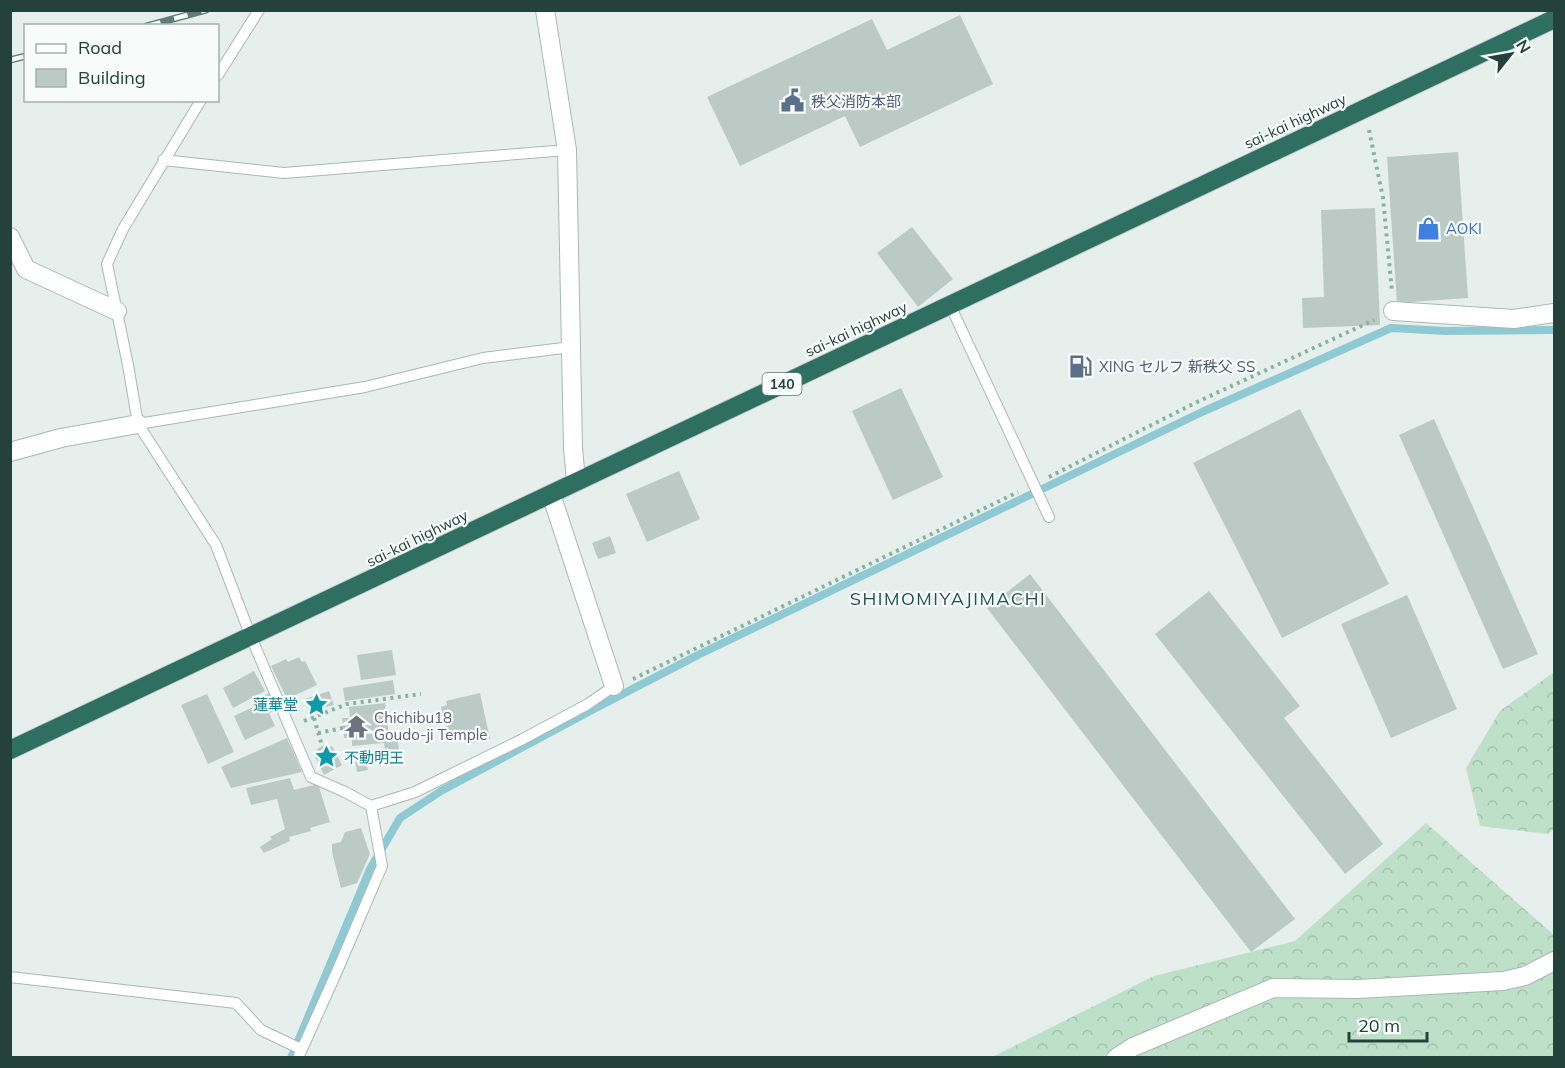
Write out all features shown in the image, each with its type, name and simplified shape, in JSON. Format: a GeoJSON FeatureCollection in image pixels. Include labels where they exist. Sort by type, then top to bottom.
{"type":"FeatureCollection","features":[{"type":"Feature","properties":{"kind":"highway","name":"sai-kai highway"},"geometry":{"type":"LineString","coordinates":[[10,750],[1554,20]]}},
{"type":"Feature","properties":{"kind":"street"},"geometry":{"type":"LineString","coordinates":[[545,10],[567,150],[576,481]]}},
{"type":"Feature","properties":{"kind":"street"},"geometry":{"type":"LineString","coordinates":[[10,237],[26,269],[117,311]]}},
{"type":"Feature","properties":{"kind":"street"},"geometry":{"type":"LineString","coordinates":[[1394,311],[1514,319],[1554,313]]}},
{"type":"Feature","properties":{"kind":"street"},"geometry":{"type":"LineString","coordinates":[[10,452],[61,438],[138,424]]}},
{"type":"Feature","properties":{"kind":"street"},"geometry":{"type":"LineString","coordinates":[[551,494],[614,686]]}},
{"type":"Feature","properties":{"kind":"street"},"geometry":{"type":"LineString","coordinates":[[1116,1058],[1133,1047],[1273,988],[1358,989],[1503,981],[1525,976],[1554,962]]}},
{"type":"Feature","properties":{"kind":"lane"},"geometry":{"type":"LineString","coordinates":[[219,73],[259,10]]}},
{"type":"Feature","properties":{"kind":"lane"},"geometry":{"type":"LineString","coordinates":[[200,102],[123,229],[107,264],[138,424],[216,545],[251,637],[311,777],[370,806],[415,792],[501,750],[588,704],[614,686]]}},
{"type":"Feature","properties":{"kind":"lane"},"geometry":{"type":"LineString","coordinates":[[163,160],[284,173],[567,150]]}},
{"type":"Feature","properties":{"kind":"lane"},"geometry":{"type":"LineString","coordinates":[[950,305],[1049,517]]}},
{"type":"Feature","properties":{"kind":"lane"},"geometry":{"type":"LineString","coordinates":[[138,424],[366,387],[483,358],[571,347]]}},
{"type":"Feature","properties":{"kind":"lane"},"geometry":{"type":"LineString","coordinates":[[10,977],[236,1003],[261,1030],[300,1054],[382,866],[370,806]]}},
{"type":"Feature","properties":{"kind":"path"},"geometry":{"type":"LineString","coordinates":[[614,686],[652,671],[1034,485],[1197,402],[1394,311],[1383,198],[1364,109]]}},
{"type":"Feature","properties":{"kind":"path"},"geometry":{"type":"LineString","coordinates":[[289,725],[314,718],[347,704],[420,694]]}},
{"type":"Feature","properties":{"kind":"path"},"geometry":{"type":"LineString","coordinates":[[314,718],[322,746]]}},
{"type":"Feature","properties":{"kind":"path"},"geometry":{"type":"LineString","coordinates":[[318,733],[343,728]]}},
{"type":"Feature","properties":{"kind":"green space"},"geometry":{"type":"Polygon","coordinates":[[[1554,672],[1554,829],[1548,834],[1480,826],[1466,768],[1500,711],[1554,672]]]}},
{"type":"Feature","properties":{"kind":"green space"},"geometry":{"type":"Polygon","coordinates":[[[1426,823],[1554,935],[1554,1057],[990,1058],[1154,976],[1295,941],[1426,823]]]}},
{"type":"Feature","properties":{"kind":"building"},"geometry":{"type":"Polygon","coordinates":[[[960,15],[993,84],[860,147],[845,116],[740,166],[707,97],[872,19],[887,50],[960,15]]]}},
{"type":"Feature","properties":{"kind":"building","name":"AOKI"},"geometry":{"type":"Polygon","coordinates":[[[1458,152],[1468,298],[1397,303],[1387,157],[1458,152]]]}},
{"type":"Feature","properties":{"kind":"building"},"geometry":{"type":"Polygon","coordinates":[[[1375,208],[1380,325],[1303,328],[1302,298],[1324,297],[1321,210],[1375,208]]]}},
{"type":"Feature","properties":{"kind":"building"},"geometry":{"type":"Polygon","coordinates":[[[912,227],[953,279],[918,307],[877,253],[912,227]]]}},
{"type":"Feature","properties":{"kind":"building"},"geometry":{"type":"Polygon","coordinates":[[[901,388],[943,477],[893,500],[852,411],[901,388]]]}},
{"type":"Feature","properties":{"kind":"building"},"geometry":{"type":"Polygon","coordinates":[[[1300,409],[1389,584],[1282,638],[1193,463],[1300,409]]]}},
{"type":"Feature","properties":{"kind":"building"},"geometry":{"type":"Polygon","coordinates":[[[1434,419],[1538,654],[1503,669],[1399,435],[1434,419]]]}},
{"type":"Feature","properties":{"kind":"building"},"geometry":{"type":"Polygon","coordinates":[[[679,471],[700,519],[647,542],[626,494],[679,471]]]}},
{"type":"Feature","properties":{"kind":"building"},"geometry":{"type":"Polygon","coordinates":[[[610,536],[616,553],[598,559],[592,543],[610,536]]]}},
{"type":"Feature","properties":{"kind":"building"},"geometry":{"type":"Polygon","coordinates":[[[1030,574],[1295,919],[1251,952],[987,608],[1030,574]]]}},
{"type":"Feature","properties":{"kind":"building"},"geometry":{"type":"Polygon","coordinates":[[[1209,591],[1300,706],[1284,718],[1383,844],[1345,874],[1155,634],[1209,591]]]}},
{"type":"Feature","properties":{"kind":"building"},"geometry":{"type":"Polygon","coordinates":[[[1407,595],[1457,709],[1391,738],[1341,624],[1407,595]]]}},
{"type":"Feature","properties":{"kind":"building"},"geometry":{"type":"Polygon","coordinates":[[[392,650],[396,675],[361,680],[357,655],[392,650]]]}},
{"type":"Feature","properties":{"kind":"building"},"geometry":{"type":"Polygon","coordinates":[[[299,657],[302,662],[305,661],[317,685],[287,699],[271,666],[286,659],[288,662],[299,657]]]}},
{"type":"Feature","properties":{"kind":"building"},"geometry":{"type":"Polygon","coordinates":[[[254,671],[265,691],[233,708],[223,688],[254,671]]]}},
{"type":"Feature","properties":{"kind":"building"},"geometry":{"type":"Polygon","coordinates":[[[393,680],[395,694],[345,701],[343,688],[393,680]]]}},
{"type":"Feature","properties":{"kind":"building"},"geometry":{"type":"Polygon","coordinates":[[[329,691],[334,705],[322,708],[323,711],[310,715],[305,699],[329,691]]]}},
{"type":"Feature","properties":{"kind":"building"},"geometry":{"type":"Polygon","coordinates":[[[269,693],[277,710],[269,713],[275,726],[245,740],[234,716],[260,704],[258,699],[269,693]]]}},
{"type":"Feature","properties":{"kind":"building"},"geometry":{"type":"Polygon","coordinates":[[[480,693],[490,739],[467,744],[465,732],[449,736],[446,726],[452,724],[452,720],[445,722],[441,707],[447,705],[446,701],[480,693]]]}},
{"type":"Feature","properties":{"kind":"building"},"geometry":{"type":"Polygon","coordinates":[[[207,694],[234,752],[208,764],[181,705],[207,694]]]}},
{"type":"Feature","properties":{"kind":"building"},"geometry":{"type":"Polygon","coordinates":[[[385,703],[389,736],[397,735],[399,751],[385,752],[384,743],[352,746],[352,737],[344,738],[342,718],[350,718],[349,707],[385,703]]]}},
{"type":"Feature","properties":{"kind":"building"},"geometry":{"type":"Polygon","coordinates":[[[287,738],[302,772],[231,788],[221,767],[287,738]]]}},
{"type":"Feature","properties":{"kind":"building"},"geometry":{"type":"Polygon","coordinates":[[[326,744],[328,748],[332,746],[342,765],[324,775],[314,754],[319,752],[317,749],[326,744]]]}},
{"type":"Feature","properties":{"kind":"building"},"geometry":{"type":"Polygon","coordinates":[[[366,759],[368,770],[357,772],[355,760],[366,759]]]}},
{"type":"Feature","properties":{"kind":"building"},"geometry":{"type":"Polygon","coordinates":[[[290,778],[294,790],[318,784],[330,822],[310,828],[311,831],[289,837],[290,841],[264,853],[260,847],[272,839],[270,837],[285,829],[277,799],[251,805],[246,788],[290,778]]]}},
{"type":"Feature","properties":{"kind":"building"},"geometry":{"type":"Polygon","coordinates":[[[361,828],[370,854],[357,883],[341,888],[332,844],[341,842],[345,832],[361,828]]]}},
{"type":"Feature","properties":{"kind":"waterway"},"geometry":{"type":"LineString","coordinates":[[291,1058],[370,869],[400,818],[441,791],[700,654],[1202,412],[1391,328],[1446,331],[1554,330]]}},
{"type":"Feature","properties":{"kind":"railway"},"geometry":{"type":"LineString","coordinates":[[154,24],[206,10]]}},
{"type":"Feature","properties":{"kind":"railway"},"geometry":{"type":"LineString","coordinates":[[10,60],[24,56]]}},
{"type":"Feature","properties":{"kind":"place","name":"秩父消防本部"},"geometry":{"type":"Point","coordinates":[793,101]}},
{"type":"Feature","properties":{"kind":"place","name":"AOKI"},"geometry":{"type":"Point","coordinates":[1428,228]}},
{"type":"Feature","properties":{"kind":"place","name":"XING セルフ 新秩父 SS"},"geometry":{"type":"Point","coordinates":[1081,366]}},
{"type":"Feature","properties":{"kind":"place","name":"蓮華堂"},"geometry":{"type":"Point","coordinates":[316,704]}},
{"type":"Feature","properties":{"kind":"place","name":"Chichibu18 Goudo-ji Temple"},"geometry":{"type":"Point","coordinates":[356,726]}},
{"type":"Feature","properties":{"kind":"place","name":"不動明王"},"geometry":{"type":"Point","coordinates":[326,757]}},
{"type":"Feature","properties":{"kind":"district","name":"SHIMOMIYAJIMACHI"},"geometry":{"type":"Point","coordinates":[948,598]}}]}
